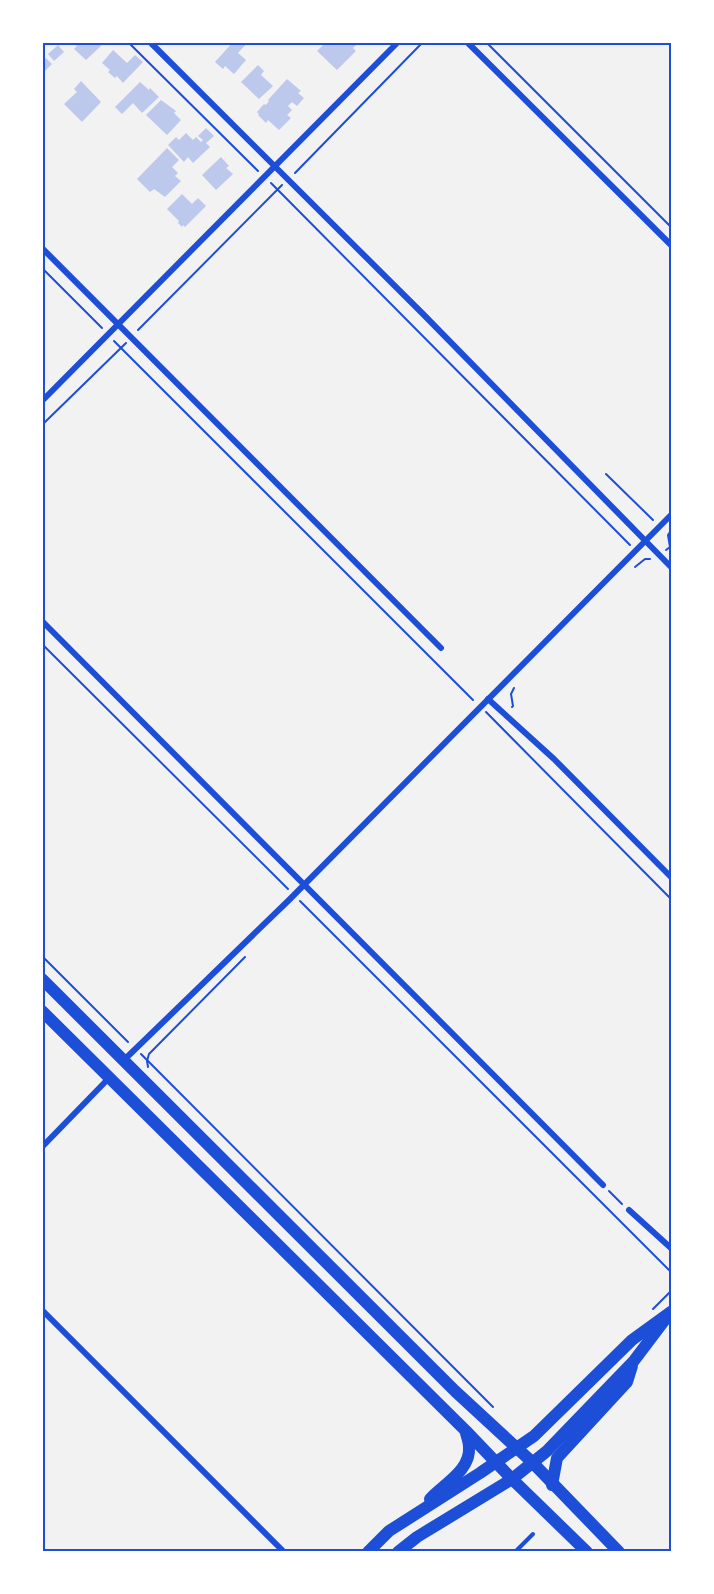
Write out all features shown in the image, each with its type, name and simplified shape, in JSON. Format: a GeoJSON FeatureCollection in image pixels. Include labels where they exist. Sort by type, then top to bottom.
{"type":"FeatureCollection","features":[{"type":"Feature","properties":{"kind":"main road"},"geometry":{"type":"LineString","coordinates":[[42,979],[455,1391],[532,1462],[619,1552]]}},
{"type":"Feature","properties":{"kind":"main road"},"geometry":{"type":"LineString","coordinates":[[42,1011],[587,1552]]}},
{"type":"Feature","properties":{"kind":"main road"},"geometry":{"type":"LineString","coordinates":[[368,1552],[390,1531],[417,1512],[534,1436],[632,1340],[672,1310]]}},
{"type":"Feature","properties":{"kind":"main road"},"geometry":{"type":"LineString","coordinates":[[398,1552],[417,1537],[512,1479],[547,1451],[633,1362],[672,1310]]}},
{"type":"Feature","properties":{"kind":"main road"},"geometry":{"type":"LineString","coordinates":[[552,1485],[557,1458],[627,1382],[633,1362]]}},
{"type":"Feature","properties":{"kind":"main road"},"geometry":{"type":"LineString","coordinates":[[417,1512],[464,1467],[469,1448],[466,1431]]}},
{"type":"Feature","properties":{"kind":"street"},"geometry":{"type":"LineString","coordinates":[[150,42],[423,314],[672,568]]}},
{"type":"Feature","properties":{"kind":"street"},"geometry":{"type":"LineString","coordinates":[[42,401],[398,42]]}},
{"type":"Feature","properties":{"kind":"street"},"geometry":{"type":"LineString","coordinates":[[467,42],[672,246]]}},
{"type":"Feature","properties":{"kind":"street"},"geometry":{"type":"LineString","coordinates":[[42,248],[441,648]]}},
{"type":"Feature","properties":{"kind":"street"},"geometry":{"type":"LineString","coordinates":[[123,1061],[305,885],[672,514]]}},
{"type":"Feature","properties":{"kind":"street"},"geometry":{"type":"LineString","coordinates":[[42,621],[603,1185]]}},
{"type":"Feature","properties":{"kind":"street"},"geometry":{"type":"LineString","coordinates":[[488,699],[554,759],[672,878]]}},
{"type":"Feature","properties":{"kind":"street"},"geometry":{"type":"LineString","coordinates":[[42,1148],[109,1078]]}},
{"type":"Feature","properties":{"kind":"street"},"geometry":{"type":"LineString","coordinates":[[629,1210],[672,1249]]}},
{"type":"Feature","properties":{"kind":"street"},"geometry":{"type":"LineString","coordinates":[[42,1310],[284,1552]]}},
{"type":"Feature","properties":{"kind":"lane"},"geometry":{"type":"LineString","coordinates":[[515,1552],[533,1534]]}},
{"type":"Feature","properties":{"kind":"path"},"geometry":{"type":"LineString","coordinates":[[128,42],[277,189],[630,546],[640,535]]}},
{"type":"Feature","properties":{"kind":"path"},"geometry":{"type":"LineString","coordinates":[[42,425],[423,42]]}},
{"type":"Feature","properties":{"kind":"path"},"geometry":{"type":"LineString","coordinates":[[486,42],[672,228]]}},
{"type":"Feature","properties":{"kind":"path"},"geometry":{"type":"LineString","coordinates":[[42,268],[672,900]]}},
{"type":"Feature","properties":{"kind":"path"},"geometry":{"type":"LineString","coordinates":[[606,474],[672,539]]}},
{"type":"Feature","properties":{"kind":"path"},"geometry":{"type":"LineString","coordinates":[[631,570],[645,559],[656,561],[670,547],[668,535],[672,529]]}},
{"type":"Feature","properties":{"kind":"path"},"geometry":{"type":"LineString","coordinates":[[42,644],[672,1273]]}},
{"type":"Feature","properties":{"kind":"path"},"geometry":{"type":"LineString","coordinates":[[484,718],[489,715],[502,717],[513,706],[511,694],[513,689]]}},
{"type":"Feature","properties":{"kind":"path"},"geometry":{"type":"LineString","coordinates":[[300,901],[309,899],[314,894]]}},
{"type":"Feature","properties":{"kind":"path"},"geometry":{"type":"LineString","coordinates":[[148,1067],[149,1054],[251,951]]}},
{"type":"Feature","properties":{"kind":"path"},"geometry":{"type":"LineString","coordinates":[[42,956],[498,1413]]}},
{"type":"Feature","properties":{"kind":"path"},"geometry":{"type":"LineString","coordinates":[[603,1185],[629,1210]]}},
{"type":"Feature","properties":{"kind":"building"},"geometry":{"type":"Polygon","coordinates":[[[73,42],[97,42],[101,46],[86,60],[74,49],[77,46],[73,42]]]}},
{"type":"Feature","properties":{"kind":"building"},"geometry":{"type":"Polygon","coordinates":[[[233,42],[248,42],[238,53],[246,60],[234,74],[225,66],[223,69],[215,62],[233,42]]]}},
{"type":"Feature","properties":{"kind":"building"},"geometry":{"type":"Polygon","coordinates":[[[326,42],[359,42],[353,48],[356,51],[337,70],[317,51],[326,42]]]}},
{"type":"Feature","properties":{"kind":"building"},"geometry":{"type":"Polygon","coordinates":[[[58,45],[64,52],[54,61],[48,54],[58,45]]]}},
{"type":"Feature","properties":{"kind":"building"},"geometry":{"type":"Polygon","coordinates":[[[113,50],[127,63],[135,55],[143,62],[123,83],[117,76],[115,78],[108,72],[110,70],[102,63],[113,50]]]}},
{"type":"Feature","properties":{"kind":"building"},"geometry":{"type":"Polygon","coordinates":[[[46,58],[52,64],[44,72],[42,62],[46,58]]]}},
{"type":"Feature","properties":{"kind":"building"},"geometry":{"type":"Polygon","coordinates":[[[258,65],[264,71],[261,75],[273,86],[259,99],[241,82],[258,65]]]}},
{"type":"Feature","properties":{"kind":"building"},"geometry":{"type":"Polygon","coordinates":[[[287,79],[301,91],[298,93],[304,98],[297,106],[292,102],[288,106],[292,110],[287,115],[291,118],[279,130],[268,120],[266,123],[257,112],[264,104],[266,105],[287,79]]]}},
{"type":"Feature","properties":{"kind":"building"},"geometry":{"type":"Polygon","coordinates":[[[81,81],[101,102],[82,122],[64,104],[77,92],[74,89],[81,81]]]}},
{"type":"Feature","properties":{"kind":"building"},"geometry":{"type":"Polygon","coordinates":[[[140,82],[159,97],[142,113],[133,103],[122,114],[115,107],[140,82]]]}},
{"type":"Feature","properties":{"kind":"building"},"geometry":{"type":"Polygon","coordinates":[[[161,100],[176,111],[174,113],[181,120],[167,135],[146,115],[161,100]]]}},
{"type":"Feature","properties":{"kind":"building"},"geometry":{"type":"Polygon","coordinates":[[[206,128],[214,136],[206,143],[210,147],[193,163],[188,157],[184,162],[168,145],[176,137],[179,140],[186,133],[193,140],[196,137],[201,142],[203,140],[198,136],[206,128]]]}},
{"type":"Feature","properties":{"kind":"building"},"geometry":{"type":"Polygon","coordinates":[[[167,148],[179,160],[172,167],[178,173],[175,176],[181,181],[165,197],[154,189],[150,192],[137,179],[167,148]]]}},
{"type":"Feature","properties":{"kind":"building"},"geometry":{"type":"Polygon","coordinates":[[[221,157],[229,166],[226,168],[233,174],[216,190],[202,175],[221,157]]]}},
{"type":"Feature","properties":{"kind":"building"},"geometry":{"type":"Polygon","coordinates":[[[182,194],[192,204],[198,198],[206,206],[185,227],[178,223],[179,221],[167,209],[182,194]]]}}]}
